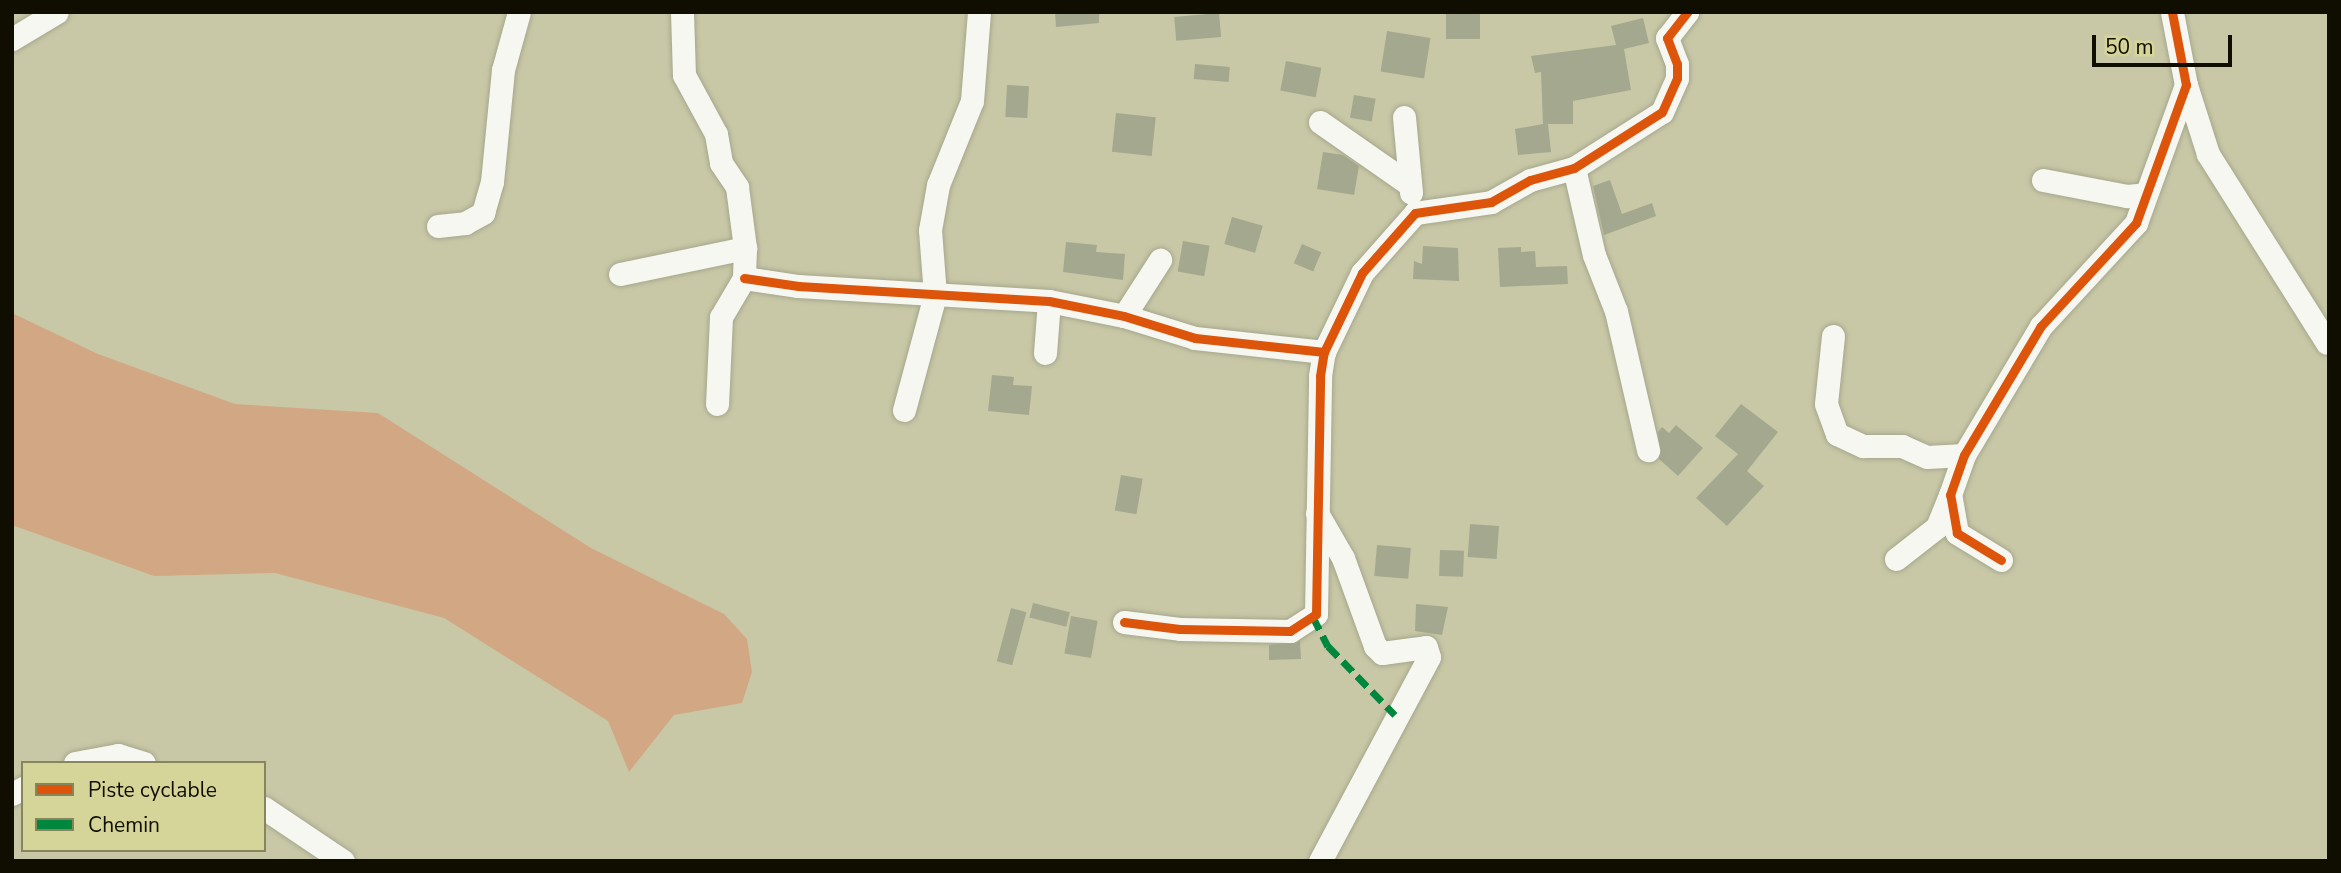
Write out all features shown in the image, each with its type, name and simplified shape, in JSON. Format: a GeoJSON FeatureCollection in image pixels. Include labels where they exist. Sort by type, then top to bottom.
{"type":"FeatureCollection","features":[{"type":"Feature","properties":{"kind":"street"},"geometry":{"type":"LineString","coordinates":[[12,39],[57,12]]}},
{"type":"Feature","properties":{"kind":"street"},"geometry":{"type":"LineString","coordinates":[[438,226],[465,223],[483,213],[492,182],[503,70],[519,12]]}},
{"type":"Feature","properties":{"kind":"street"},"geometry":{"type":"LineString","coordinates":[[682,12],[684,75],[716,134],[722,163],[737,187],[745,248],[744,278],[722,317],[717,404]]}},
{"type":"Feature","properties":{"kind":"street"},"geometry":{"type":"LineString","coordinates":[[904,410],[935,295],[930,230],[938,185],[972,101],[979,12]]}},
{"type":"Feature","properties":{"kind":"street"},"geometry":{"type":"LineString","coordinates":[[1124,622],[1180,629],[1290,631],[1316,614],[1320,576],[1315,508],[1324,352],[1362,273],[1409,217],[1428,210],[1491,202],[1530,180],[1574,167],[1668,105],[1677,64],[1667,38],[1687,12]]}},
{"type":"Feature","properties":{"kind":"street"},"geometry":{"type":"LineString","coordinates":[[2172,12],[2186,85],[2207,154],[2327,343]]}},
{"type":"Feature","properties":{"kind":"street"},"geometry":{"type":"LineString","coordinates":[[1896,559],[1937,527],[1964,455],[2041,326],[2136,223],[2186,85]]}},
{"type":"Feature","properties":{"kind":"street"},"geometry":{"type":"LineString","coordinates":[[1404,117],[1412,198],[1428,210]]}},
{"type":"Feature","properties":{"kind":"street"},"geometry":{"type":"LineString","coordinates":[[1320,122],[1409,184]]}},
{"type":"Feature","properties":{"kind":"street"},"geometry":{"type":"LineString","coordinates":[[1574,167],[1594,255],[1616,311],[1648,450]]}},
{"type":"Feature","properties":{"kind":"street"},"geometry":{"type":"LineString","coordinates":[[2043,180],[2127,196],[2146,194]]}},
{"type":"Feature","properties":{"kind":"street"},"geometry":{"type":"LineString","coordinates":[[620,274],[745,248]]}},
{"type":"Feature","properties":{"kind":"street"},"geometry":{"type":"LineString","coordinates":[[1124,316],[1160,260]]}},
{"type":"Feature","properties":{"kind":"street"},"geometry":{"type":"LineString","coordinates":[[744,278],[1049,302],[1124,316],[1195,338],[1324,352]]}},
{"type":"Feature","properties":{"kind":"street"},"geometry":{"type":"LineString","coordinates":[[1045,354],[1049,302]]}},
{"type":"Feature","properties":{"kind":"street"},"geometry":{"type":"LineString","coordinates":[[1833,336],[1826,404],[1837,434],[1863,446],[1902,446],[1927,457],[1964,455]]}},
{"type":"Feature","properties":{"kind":"street"},"geometry":{"type":"LineString","coordinates":[[1950,495],[1957,533],[2001,560]]}},
{"type":"Feature","properties":{"kind":"street"},"geometry":{"type":"LineString","coordinates":[[1315,508],[1343,558],[1375,646],[1382,653],[1426,647],[1429,657],[1320,861]]}},
{"type":"Feature","properties":{"kind":"street"},"geometry":{"type":"LineString","coordinates":[[86,761],[118,755],[138,761]]}},
{"type":"Feature","properties":{"kind":"street"},"geometry":{"type":"LineString","coordinates":[[266,809],[343,861]]}},
{"type":"Feature","properties":{"kind":"shaded area"},"geometry":{"type":"Polygon","coordinates":[[[12,313],[98,354],[235,404],[378,413],[591,548],[724,614],[747,639],[752,672],[742,703],[674,715],[629,772],[608,721],[444,618],[275,573],[154,576],[12,525],[12,313]]]}},
{"type":"Feature","properties":{"kind":"building"},"geometry":{"type":"Polygon","coordinates":[[[1055,12],[1099,12],[1099,23],[1056,27],[1055,12]]]}},
{"type":"Feature","properties":{"kind":"building"},"geometry":{"type":"Polygon","coordinates":[[[1446,12],[1480,12],[1480,39],[1446,39],[1446,12]]]}},
{"type":"Feature","properties":{"kind":"building"},"geometry":{"type":"Polygon","coordinates":[[[1219,13],[1221,37],[1176,41],[1174,17],[1219,13]]]}},
{"type":"Feature","properties":{"kind":"building"},"geometry":{"type":"Polygon","coordinates":[[[1643,18],[1649,43],[1624,49],[1631,90],[1573,101],[1573,124],[1548,124],[1551,152],[1518,155],[1515,129],[1543,124],[1541,72],[1535,73],[1531,56],[1616,45],[1611,26],[1643,18]]]}},
{"type":"Feature","properties":{"kind":"building"},"geometry":{"type":"Polygon","coordinates":[[[1387,31],[1430,38],[1424,78],[1381,71],[1387,31]]]}},
{"type":"Feature","properties":{"kind":"building"},"geometry":{"type":"Polygon","coordinates":[[[1286,61],[1321,68],[1316,97],[1280,90],[1286,61]]]}},
{"type":"Feature","properties":{"kind":"building"},"geometry":{"type":"Polygon","coordinates":[[[1195,64],[1230,67],[1229,82],[1194,79],[1195,64]]]}},
{"type":"Feature","properties":{"kind":"building"},"geometry":{"type":"Polygon","coordinates":[[[1007,85],[1029,86],[1027,118],[1005,117],[1007,85]]]}},
{"type":"Feature","properties":{"kind":"building"},"geometry":{"type":"Polygon","coordinates":[[[1354,95],[1376,99],[1372,121],[1350,118],[1354,95]]]}},
{"type":"Feature","properties":{"kind":"building"},"geometry":{"type":"Polygon","coordinates":[[[1116,113],[1156,117],[1152,156],[1112,152],[1116,113]]]}},
{"type":"Feature","properties":{"kind":"building"},"geometry":{"type":"Polygon","coordinates":[[[1323,152],[1343,155],[1359,166],[1354,195],[1317,189],[1323,152]]]}},
{"type":"Feature","properties":{"kind":"building"},"geometry":{"type":"Polygon","coordinates":[[[1610,180],[1622,214],[1652,203],[1656,216],[1604,235],[1593,186],[1610,180]]]}},
{"type":"Feature","properties":{"kind":"building"},"geometry":{"type":"Polygon","coordinates":[[[1232,217],[1263,226],[1255,253],[1224,244],[1232,217]]]}},
{"type":"Feature","properties":{"kind":"building"},"geometry":{"type":"Polygon","coordinates":[[[1183,241],[1210,246],[1204,276],[1178,272],[1183,241]]]}},
{"type":"Feature","properties":{"kind":"building"},"geometry":{"type":"Polygon","coordinates":[[[1066,242],[1097,245],[1096,252],[1125,254],[1123,280],[1063,272],[1066,242]]]}},
{"type":"Feature","properties":{"kind":"building"},"geometry":{"type":"Polygon","coordinates":[[[1302,244],[1321,252],[1313,272],[1294,263],[1302,244]]]}},
{"type":"Feature","properties":{"kind":"building"},"geometry":{"type":"Polygon","coordinates":[[[1423,246],[1458,248],[1459,281],[1413,279],[1414,261],[1422,264],[1423,246]]]}},
{"type":"Feature","properties":{"kind":"building"},"geometry":{"type":"Polygon","coordinates":[[[1521,247],[1521,252],[1535,251],[1536,267],[1567,266],[1568,284],[1500,287],[1498,248],[1521,247]]]}},
{"type":"Feature","properties":{"kind":"building"},"geometry":{"type":"Polygon","coordinates":[[[992,375],[1014,377],[1013,385],[1032,386],[1029,415],[988,411],[992,375]]]}},
{"type":"Feature","properties":{"kind":"building"},"geometry":{"type":"Polygon","coordinates":[[[1741,404],[1778,432],[1747,471],[1764,486],[1727,526],[1696,498],[1738,454],[1715,436],[1741,404]]]}},
{"type":"Feature","properties":{"kind":"building"},"geometry":{"type":"Polygon","coordinates":[[[1676,425],[1703,448],[1678,476],[1659,459],[1658,432],[1662,427],[1669,433],[1676,425]]]}},
{"type":"Feature","properties":{"kind":"building"},"geometry":{"type":"Polygon","coordinates":[[[1121,475],[1143,479],[1136,514],[1115,510],[1121,475]]]}},
{"type":"Feature","properties":{"kind":"building"},"geometry":{"type":"Polygon","coordinates":[[[1470,524],[1499,526],[1497,559],[1468,557],[1470,524]]]}},
{"type":"Feature","properties":{"kind":"building"},"geometry":{"type":"Polygon","coordinates":[[[1377,545],[1411,548],[1408,579],[1374,576],[1377,545]]]}},
{"type":"Feature","properties":{"kind":"building"},"geometry":{"type":"Polygon","coordinates":[[[1440,550],[1464,551],[1463,577],[1439,576],[1440,550]]]}},
{"type":"Feature","properties":{"kind":"building"},"geometry":{"type":"Polygon","coordinates":[[[1033,603],[1070,612],[1066,627],[1029,618],[1033,603]]]}},
{"type":"Feature","properties":{"kind":"building"},"geometry":{"type":"Polygon","coordinates":[[[1416,604],[1448,607],[1442,635],[1415,631],[1416,604]]]}},
{"type":"Feature","properties":{"kind":"building"},"geometry":{"type":"Polygon","coordinates":[[[1011,608],[1026,612],[1012,665],[997,661],[1011,608]]]}},
{"type":"Feature","properties":{"kind":"building"},"geometry":{"type":"Polygon","coordinates":[[[1071,616],[1098,621],[1091,658],[1064,653],[1071,616]]]}},
{"type":"Feature","properties":{"kind":"building"},"geometry":{"type":"Polygon","coordinates":[[[1300,641],[1301,659],[1269,660],[1269,645],[1300,641]]]}},
{"type":"Feature","properties":{"kind":"marked path"},"geometry":{"type":"LineString","coordinates":[[1313,617],[1328,646],[1395,715]]}},
{"type":"Feature","properties":{"kind":"cycle path"},"geometry":{"type":"LineString","coordinates":[[1124,622],[1180,629],[1290,631],[1316,614],[1320,376],[1324,352],[1362,273],[1415,213],[1491,202],[1530,180],[1574,168],[1662,112],[1677,78],[1677,64],[1667,38],[1687,12]]}},
{"type":"Feature","properties":{"kind":"cycle path"},"geometry":{"type":"LineString","coordinates":[[2001,560],[1957,533],[1950,495],[1964,455],[2041,326],[2136,223],[2186,85],[2172,12]]}},
{"type":"Feature","properties":{"kind":"cycle path"},"geometry":{"type":"LineString","coordinates":[[744,278],[798,286],[1049,301],[1124,316],[1195,338],[1324,352]]}}]}
